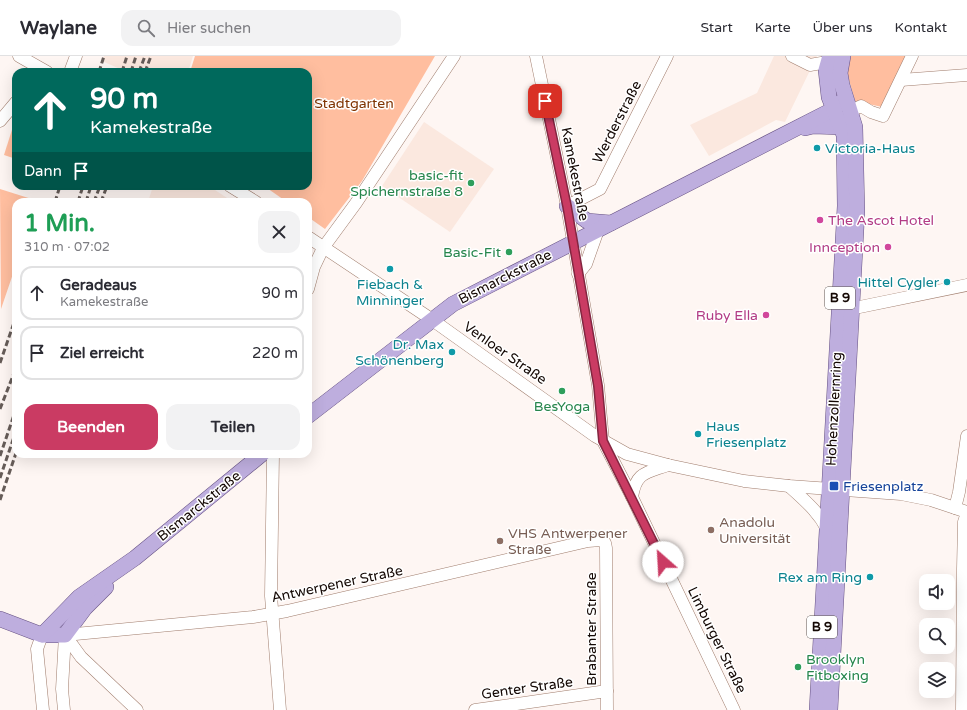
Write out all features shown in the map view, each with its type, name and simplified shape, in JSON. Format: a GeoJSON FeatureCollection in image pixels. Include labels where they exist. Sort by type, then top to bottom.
{"type":"FeatureCollection","features":[{"type":"Feature","properties":{"kind":"main road","name":"B 9"},"geometry":{"type":"LineString","coordinates":[[843,56],[840,73],[845,97],[851,111]]}},
{"type":"Feature","properties":{"kind":"main road","name":"B 9"},"geometry":{"type":"LineString","coordinates":[[828,59],[826,76],[832,103]]}},
{"type":"Feature","properties":{"kind":"main road","name":"Bismarckstraße"},"geometry":{"type":"LineString","coordinates":[[312,413],[431,319],[453,304],[788,133],[832,103],[845,97]]}},
{"type":"Feature","properties":{"kind":"main road","name":"Hohenzollernring"},"geometry":{"type":"LineString","coordinates":[[830,710],[835,489],[845,310],[844,135],[832,103]]}},
{"type":"Feature","properties":{"kind":"main road","name":"Hohenzollernring"},"geometry":{"type":"LineString","coordinates":[[845,310],[857,212],[855,128],[851,111]]}},
{"type":"Feature","properties":{"kind":"main road"},"geometry":{"type":"LineString","coordinates":[[788,133],[813,126],[842,127]]}},
{"type":"Feature","properties":{"kind":"main road"},"geometry":{"type":"LineString","coordinates":[[567,206],[587,221],[604,227]]}},
{"type":"Feature","properties":{"kind":"main road","name":"Bismarckstraße"},"geometry":{"type":"LineString","coordinates":[[42,635],[79,597],[135,558],[257,458]]}},
{"type":"Feature","properties":{"kind":"main road","name":"Hohenzollernring"},"geometry":{"type":"LineString","coordinates":[[817,710],[827,529],[835,489]]}},
{"type":"Feature","properties":{"kind":"main road","name":"Bismarckstraße"},"geometry":{"type":"LineString","coordinates":[[65,634],[85,608],[135,558]]}},
{"type":"Feature","properties":{"kind":"main road"},"geometry":{"type":"LineString","coordinates":[[0,619],[42,635],[65,634]]}},
{"type":"Feature","properties":{"kind":"street"},"geometry":{"type":"LineString","coordinates":[[72,68],[76,56]]}},
{"type":"Feature","properties":{"kind":"street"},"geometry":{"type":"LineString","coordinates":[[312,274],[323,248],[356,203],[454,56]]}},
{"type":"Feature","properties":{"kind":"street","name":"Kamekestraße"},"geometry":{"type":"LineString","coordinates":[[536,56],[567,206],[572,243],[598,386],[603,441]]}},
{"type":"Feature","properties":{"kind":"street","name":"Werderstraße"},"geometry":{"type":"LineString","coordinates":[[567,206],[600,189],[667,56]]}},
{"type":"Feature","properties":{"kind":"street"},"geometry":{"type":"LineString","coordinates":[[792,56],[810,65],[828,59]]}},
{"type":"Feature","properties":{"kind":"street"},"geometry":{"type":"LineString","coordinates":[[851,111],[861,106],[871,112],[883,116],[912,56]]}},
{"type":"Feature","properties":{"kind":"street"},"geometry":{"type":"LineString","coordinates":[[22,58],[26,68]]}},
{"type":"Feature","properties":{"kind":"street"},"geometry":{"type":"LineString","coordinates":[[22,58],[40,68]]}},
{"type":"Feature","properties":{"kind":"street"},"geometry":{"type":"LineString","coordinates":[[901,80],[967,75]]}},
{"type":"Feature","properties":{"kind":"street"},"geometry":{"type":"LineString","coordinates":[[0,121],[12,107]]}},
{"type":"Feature","properties":{"kind":"street"},"geometry":{"type":"LineString","coordinates":[[236,190],[250,198]]}},
{"type":"Feature","properties":{"kind":"street","name":"Kamekestraße"},"geometry":{"type":"LineString","coordinates":[[578,274],[586,264],[604,227]]}},
{"type":"Feature","properties":{"kind":"street","name":"Venloer Straße"},"geometry":{"type":"LineString","coordinates":[[312,240],[431,319],[603,441]]}},
{"type":"Feature","properties":{"kind":"street"},"geometry":{"type":"LineString","coordinates":[[845,310],[967,285]]}},
{"type":"Feature","properties":{"kind":"street"},"geometry":{"type":"LineString","coordinates":[[955,508],[966,456],[967,436]]}},
{"type":"Feature","properties":{"kind":"street"},"geometry":{"type":"LineString","coordinates":[[603,441],[627,454],[668,465],[744,481],[901,494],[955,508],[967,513],[964,522],[963,561],[962,710]]}},
{"type":"Feature","properties":{"kind":"street","name":"Limburger Straße"},"geometry":{"type":"LineString","coordinates":[[603,441],[632,497],[734,710]]}},
{"type":"Feature","properties":{"kind":"street"},"geometry":{"type":"LineString","coordinates":[[273,458],[272,613],[280,710]]}},
{"type":"Feature","properties":{"kind":"street"},"geometry":{"type":"LineString","coordinates":[[632,497],[635,482],[639,477],[668,465]]}},
{"type":"Feature","properties":{"kind":"street"},"geometry":{"type":"LineString","coordinates":[[790,486],[821,516],[827,529]]}},
{"type":"Feature","properties":{"kind":"street","name":"Antwerpener Straße"},"geometry":{"type":"LineString","coordinates":[[65,634],[253,616],[288,611],[588,541],[601,540],[605,543],[606,548]]}},
{"type":"Feature","properties":{"kind":"street","name":"Brabanter Straße"},"geometry":{"type":"LineString","coordinates":[[606,548],[607,710]]}},
{"type":"Feature","properties":{"kind":"street"},"geometry":{"type":"LineString","coordinates":[[64,710],[62,689],[65,634]]}},
{"type":"Feature","properties":{"kind":"street"},"geometry":{"type":"LineString","coordinates":[[65,634],[82,657],[137,710]]}},
{"type":"Feature","properties":{"kind":"street"},"geometry":{"type":"LineString","coordinates":[[42,635],[37,649],[43,710]]}},
{"type":"Feature","properties":{"kind":"street","name":"Genter Straße"},"geometry":{"type":"LineString","coordinates":[[475,710],[607,691]]}},
{"type":"Feature","properties":{"kind":"shaded area"},"geometry":{"type":"Polygon","coordinates":[[[104,56],[193,56],[189,68],[118,68],[102,61],[104,56]]]}},
{"type":"Feature","properties":{"kind":"shaded area"},"geometry":{"type":"Polygon","coordinates":[[[774,56],[817,56],[785,122],[776,120],[709,156],[690,125],[757,93],[774,56]]]}},
{"type":"Feature","properties":{"kind":"shaded area"},"geometry":{"type":"Polygon","coordinates":[[[424,122],[494,169],[450,232],[382,186],[424,122]]]}},
{"type":"Feature","properties":{"kind":"shaded area"},"geometry":{"type":"Polygon","coordinates":[[[152,190],[215,190],[227,198],[149,198],[152,190]]]}},
{"type":"Feature","properties":{"kind":"green space","name":"Stadtgarten"},"geometry":{"type":"Polygon","coordinates":[[[195,56],[435,56],[362,181],[325,229],[312,220],[312,198],[281,198],[270,190],[312,190],[312,68],[191,68],[195,56]]]}},
{"type":"Feature","properties":{"kind":"green space"},"geometry":{"type":"Polygon","coordinates":[[[848,56],[906,56],[882,107],[855,101],[847,73],[848,56]]]}},
{"type":"Feature","properties":{"kind":"green space"},"geometry":{"type":"Polygon","coordinates":[[[12,130],[12,158],[4,155],[12,130]]]}},
{"type":"Feature","properties":{"kind":"green space"},"geometry":{"type":"Polygon","coordinates":[[[0,189],[28,198],[12,198],[12,277],[1,309],[0,189]]]}},
{"type":"Feature","properties":{"kind":"railway"},"geometry":{"type":"LineString","coordinates":[[100,68],[104,56]]}},
{"type":"Feature","properties":{"kind":"railway"},"geometry":{"type":"LineString","coordinates":[[123,68],[127,56]]}},
{"type":"Feature","properties":{"kind":"railway"},"geometry":{"type":"LineString","coordinates":[[132,68],[136,56]]}},
{"type":"Feature","properties":{"kind":"railway"},"geometry":{"type":"LineString","coordinates":[[140,68],[145,56]]}},
{"type":"Feature","properties":{"kind":"railway"},"geometry":{"type":"LineString","coordinates":[[146,68],[151,56]]}},
{"type":"Feature","properties":{"kind":"railway"},"geometry":{"type":"LineString","coordinates":[[56,198],[59,190]]}},
{"type":"Feature","properties":{"kind":"railway"},"geometry":{"type":"LineString","coordinates":[[79,198],[82,190]]}},
{"type":"Feature","properties":{"kind":"railway"},"geometry":{"type":"LineString","coordinates":[[87,198],[90,190]]}},
{"type":"Feature","properties":{"kind":"railway"},"geometry":{"type":"LineString","coordinates":[[96,198],[98,190]]}},
{"type":"Feature","properties":{"kind":"railway"},"geometry":{"type":"LineString","coordinates":[[102,198],[106,190]]}},
{"type":"Feature","properties":{"kind":"railway"},"geometry":{"type":"LineString","coordinates":[[0,363],[12,328]]}},
{"type":"Feature","properties":{"kind":"railway"},"geometry":{"type":"LineString","coordinates":[[0,409],[12,378]]}},
{"type":"Feature","properties":{"kind":"railway"},"geometry":{"type":"LineString","coordinates":[[0,456],[12,421]]}},
{"type":"Feature","properties":{"kind":"railway"},"geometry":{"type":"LineString","coordinates":[[0,478],[12,443]]}},
{"type":"Feature","properties":{"kind":"railway"},"geometry":{"type":"LineString","coordinates":[[0,500],[14,458]]}},
{"type":"Feature","properties":{"kind":"place","name":"Victoria-Haus"},"geometry":{"type":"Point","coordinates":[817,148]}},
{"type":"Feature","properties":{"kind":"place","name":"basic-fit Spichernstraße 8"},"geometry":{"type":"Point","coordinates":[471,183]}},
{"type":"Feature","properties":{"kind":"place","name":"The Ascot Hotel"},"geometry":{"type":"Point","coordinates":[820,220]}},
{"type":"Feature","properties":{"kind":"place","name":"Innception"},"geometry":{"type":"Point","coordinates":[888,247]}},
{"type":"Feature","properties":{"kind":"place","name":"Basic-Fit"},"geometry":{"type":"Point","coordinates":[509,252]}},
{"type":"Feature","properties":{"kind":"place","name":"Fiebach & Minninger"},"geometry":{"type":"Point","coordinates":[390,269]}},
{"type":"Feature","properties":{"kind":"place","name":"Hittel Cygler"},"geometry":{"type":"Point","coordinates":[947,282]}},
{"type":"Feature","properties":{"kind":"place","name":"Ruby Ella"},"geometry":{"type":"Point","coordinates":[766,315]}},
{"type":"Feature","properties":{"kind":"place","name":"Dr. Max Schönenberg"},"geometry":{"type":"Point","coordinates":[452,352]}},
{"type":"Feature","properties":{"kind":"place","name":"BesYoga"},"geometry":{"type":"Point","coordinates":[562,391]}},
{"type":"Feature","properties":{"kind":"place","name":"Haus Friesenplatz"},"geometry":{"type":"Point","coordinates":[698,434]}},
{"type":"Feature","properties":{"kind":"place","name":"Friesenplatz"},"geometry":{"type":"Point","coordinates":[834,486]}},
{"type":"Feature","properties":{"kind":"place","name":"Anadolu Universität"},"geometry":{"type":"Point","coordinates":[711,530]}},
{"type":"Feature","properties":{"kind":"place","name":"VHS Antwerpener Straße"},"geometry":{"type":"Point","coordinates":[500,541]}},
{"type":"Feature","properties":{"kind":"place","name":"Rex am Ring"},"geometry":{"type":"Point","coordinates":[870,577]}},
{"type":"Feature","properties":{"kind":"place","name":"Brooklyn Fitboxing"},"geometry":{"type":"Point","coordinates":[798,667]}},
{"type":"Feature","properties":{"kind":"route"},"geometry":{"type":"LineString","coordinates":[[545,101],[567,206],[572,243],[598,386],[603,441],[663,562]]}}]}
